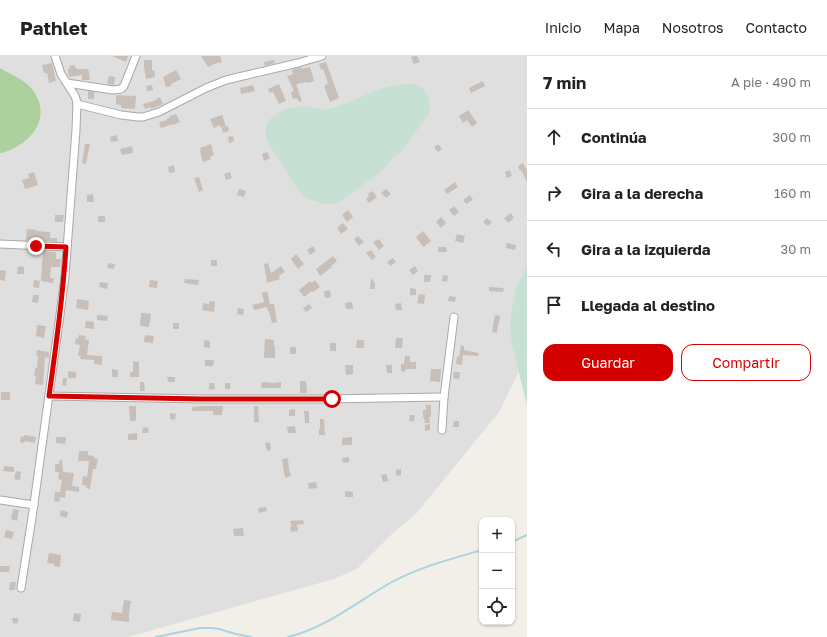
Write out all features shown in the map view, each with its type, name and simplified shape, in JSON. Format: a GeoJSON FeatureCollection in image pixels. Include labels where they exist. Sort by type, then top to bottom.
{"type":"FeatureCollection","features":[{"type":"Feature","properties":{"kind":"street"},"geometry":{"type":"LineString","coordinates":[[22,588],[60,315],[76,130],[77,104],[75,96],[61,74],[55,56]]}},
{"type":"Feature","properties":{"kind":"street"},"geometry":{"type":"LineString","coordinates":[[67,83],[113,90],[121,89],[124,86],[136,56]]}},
{"type":"Feature","properties":{"kind":"street"},"geometry":{"type":"LineString","coordinates":[[77,104],[121,115],[143,117],[159,112],[206,88],[226,80],[322,56]]}},
{"type":"Feature","properties":{"kind":"street"},"geometry":{"type":"LineString","coordinates":[[0,244],[66,247]]}},
{"type":"Feature","properties":{"kind":"street"},"geometry":{"type":"LineString","coordinates":[[442,430],[444,397],[454,317]]}},
{"type":"Feature","properties":{"kind":"street"},"geometry":{"type":"LineString","coordinates":[[49,396],[201,399],[444,397]]}},
{"type":"Feature","properties":{"kind":"street"},"geometry":{"type":"LineString","coordinates":[[0,500],[34,506]]}},
{"type":"Feature","properties":{"kind":"shaded area"},"geometry":{"type":"Polygon","coordinates":[[[0,56],[527,56],[527,344],[519,371],[499,412],[416,514],[394,532],[357,569],[334,579],[128,637],[0,637],[0,56]]]}},
{"type":"Feature","properties":{"kind":"green space"},"geometry":{"type":"Polygon","coordinates":[[[0,68],[25,82],[33,90],[40,104],[41,112],[37,127],[26,140],[10,150],[0,153],[0,68]]]}},
{"type":"Feature","properties":{"kind":"green space"},"geometry":{"type":"Polygon","coordinates":[[[403,84],[416,84],[422,88],[428,97],[430,108],[427,117],[401,152],[392,159],[381,172],[338,203],[325,204],[307,199],[302,195],[269,143],[266,135],[266,129],[271,118],[286,109],[292,108],[333,108],[381,89],[403,84]]]}},
{"type":"Feature","properties":{"kind":"green space"},"geometry":{"type":"Polygon","coordinates":[[[527,264],[527,406],[511,339],[510,327],[516,289],[527,264]]]}},
{"type":"Feature","properties":{"kind":"building"},"geometry":{"type":"Polygon","coordinates":[[[112,56],[128,56],[126,62],[112,56]]]}},
{"type":"Feature","properties":{"kind":"building"},"geometry":{"type":"Polygon","coordinates":[[[201,56],[220,56],[222,62],[208,67],[201,56]]]}},
{"type":"Feature","properties":{"kind":"building"},"geometry":{"type":"Polygon","coordinates":[[[417,56],[420,62],[414,64],[411,57],[417,56]]]}},
{"type":"Feature","properties":{"kind":"building"},"geometry":{"type":"Polygon","coordinates":[[[144,60],[152,60],[152,70],[154,70],[155,77],[146,79],[144,60]]]}},
{"type":"Feature","properties":{"kind":"building"},"geometry":{"type":"Polygon","coordinates":[[[274,60],[275,63],[265,66],[264,62],[274,60]]]}},
{"type":"Feature","properties":{"kind":"building"},"geometry":{"type":"Polygon","coordinates":[[[326,62],[339,98],[330,102],[324,86],[328,83],[323,69],[321,70],[319,64],[326,62]]]}},
{"type":"Feature","properties":{"kind":"building"},"geometry":{"type":"Polygon","coordinates":[[[52,63],[56,81],[49,83],[47,73],[44,73],[42,65],[52,63]]]}},
{"type":"Feature","properties":{"kind":"building"},"geometry":{"type":"Polygon","coordinates":[[[75,65],[75,68],[77,69],[88,69],[90,80],[82,80],[82,75],[69,77],[69,66],[75,65]]]}},
{"type":"Feature","properties":{"kind":"building"},"geometry":{"type":"Polygon","coordinates":[[[301,67],[301,69],[310,67],[314,81],[296,84],[302,101],[299,102],[297,98],[293,99],[291,92],[294,91],[287,76],[293,74],[292,70],[301,67]]]}},
{"type":"Feature","properties":{"kind":"building"},"geometry":{"type":"Polygon","coordinates":[[[176,70],[181,79],[171,84],[171,86],[166,87],[163,77],[176,70]]]}},
{"type":"Feature","properties":{"kind":"building"},"geometry":{"type":"Polygon","coordinates":[[[109,76],[115,77],[114,85],[107,84],[109,76]]]}},
{"type":"Feature","properties":{"kind":"building"},"geometry":{"type":"Polygon","coordinates":[[[483,81],[485,86],[471,93],[469,88],[483,81]]]}},
{"type":"Feature","properties":{"kind":"building"},"geometry":{"type":"Polygon","coordinates":[[[279,84],[286,101],[279,104],[273,92],[270,93],[268,89],[279,84]]]}},
{"type":"Feature","properties":{"kind":"building"},"geometry":{"type":"Polygon","coordinates":[[[152,85],[153,90],[147,91],[146,86],[152,85]]]}},
{"type":"Feature","properties":{"kind":"building"},"geometry":{"type":"Polygon","coordinates":[[[253,85],[255,91],[241,94],[240,88],[253,85]]]}},
{"type":"Feature","properties":{"kind":"building"},"geometry":{"type":"Polygon","coordinates":[[[88,91],[94,92],[94,99],[88,99],[88,91]]]}},
{"type":"Feature","properties":{"kind":"building"},"geometry":{"type":"Polygon","coordinates":[[[116,95],[136,96],[135,109],[121,108],[121,105],[116,104],[116,95]]]}},
{"type":"Feature","properties":{"kind":"building"},"geometry":{"type":"Polygon","coordinates":[[[160,97],[163,104],[151,109],[150,107],[145,109],[143,104],[156,100],[160,97]]]}},
{"type":"Feature","properties":{"kind":"building"},"geometry":{"type":"Polygon","coordinates":[[[468,110],[477,123],[472,127],[467,120],[463,123],[459,116],[468,110]]]}},
{"type":"Feature","properties":{"kind":"building"},"geometry":{"type":"Polygon","coordinates":[[[176,114],[180,122],[161,128],[159,122],[167,120],[170,117],[169,116],[176,114]]]}},
{"type":"Feature","properties":{"kind":"building"},"geometry":{"type":"Polygon","coordinates":[[[222,115],[226,126],[221,128],[220,125],[214,128],[210,119],[222,115]]]}},
{"type":"Feature","properties":{"kind":"building"},"geometry":{"type":"Polygon","coordinates":[[[228,126],[229,131],[223,133],[222,128],[228,126]]]}},
{"type":"Feature","properties":{"kind":"building"},"geometry":{"type":"Polygon","coordinates":[[[117,135],[118,141],[111,142],[110,137],[117,135]]]}},
{"type":"Feature","properties":{"kind":"building"},"geometry":{"type":"Polygon","coordinates":[[[233,136],[234,141],[229,143],[228,137],[233,136]]]}},
{"type":"Feature","properties":{"kind":"building"},"geometry":{"type":"Polygon","coordinates":[[[85,144],[90,144],[86,164],[82,163],[85,144]]]}},
{"type":"Feature","properties":{"kind":"building"},"geometry":{"type":"Polygon","coordinates":[[[211,144],[214,155],[210,157],[211,159],[203,162],[200,148],[211,144]]]}},
{"type":"Feature","properties":{"kind":"building"},"geometry":{"type":"Polygon","coordinates":[[[438,144],[442,149],[438,152],[434,147],[438,144]]]}},
{"type":"Feature","properties":{"kind":"building"},"geometry":{"type":"Polygon","coordinates":[[[132,146],[133,153],[122,155],[120,149],[132,146]]]}},
{"type":"Feature","properties":{"kind":"building"},"geometry":{"type":"Polygon","coordinates":[[[267,152],[270,158],[264,161],[262,154],[267,152]]]}},
{"type":"Feature","properties":{"kind":"building"},"geometry":{"type":"Polygon","coordinates":[[[523,163],[527,170],[527,182],[518,166],[523,163]]]}},
{"type":"Feature","properties":{"kind":"building"},"geometry":{"type":"Polygon","coordinates":[[[174,165],[175,172],[169,173],[168,167],[174,165]]]}},
{"type":"Feature","properties":{"kind":"building"},"geometry":{"type":"Polygon","coordinates":[[[510,170],[512,176],[507,178],[505,172],[510,170]]]}},
{"type":"Feature","properties":{"kind":"building"},"geometry":{"type":"Polygon","coordinates":[[[34,172],[38,185],[25,189],[22,180],[29,178],[28,174],[34,172]]]}},
{"type":"Feature","properties":{"kind":"building"},"geometry":{"type":"Polygon","coordinates":[[[230,172],[232,178],[226,180],[224,174],[230,172]]]}},
{"type":"Feature","properties":{"kind":"building"},"geometry":{"type":"Polygon","coordinates":[[[199,177],[203,190],[199,192],[194,178],[199,177]]]}},
{"type":"Feature","properties":{"kind":"building"},"geometry":{"type":"Polygon","coordinates":[[[455,182],[458,187],[447,194],[444,190],[455,182]]]}},
{"type":"Feature","properties":{"kind":"building"},"geometry":{"type":"Polygon","coordinates":[[[239,189],[246,191],[244,197],[237,195],[239,189]]]}},
{"type":"Feature","properties":{"kind":"building"},"geometry":{"type":"Polygon","coordinates":[[[386,189],[391,194],[386,198],[381,193],[386,189]]]}},
{"type":"Feature","properties":{"kind":"building"},"geometry":{"type":"Polygon","coordinates":[[[372,191],[377,197],[369,203],[366,199],[369,196],[368,194],[372,191]]]}},
{"type":"Feature","properties":{"kind":"building"},"geometry":{"type":"Polygon","coordinates":[[[93,194],[94,202],[87,202],[87,195],[93,194]]]}},
{"type":"Feature","properties":{"kind":"building"},"geometry":{"type":"Polygon","coordinates":[[[470,195],[473,200],[466,204],[463,200],[470,195]]]}},
{"type":"Feature","properties":{"kind":"building"},"geometry":{"type":"Polygon","coordinates":[[[454,206],[459,212],[454,216],[449,210],[454,206]]]}},
{"type":"Feature","properties":{"kind":"building"},"geometry":{"type":"Polygon","coordinates":[[[348,210],[353,217],[347,222],[342,215],[348,210]]]}},
{"type":"Feature","properties":{"kind":"building"},"geometry":{"type":"Polygon","coordinates":[[[511,213],[514,218],[508,223],[504,218],[511,213]]]}},
{"type":"Feature","properties":{"kind":"building"},"geometry":{"type":"Polygon","coordinates":[[[55,215],[64,215],[63,222],[55,222],[55,215]]]}},
{"type":"Feature","properties":{"kind":"building"},"geometry":{"type":"Polygon","coordinates":[[[98,216],[105,216],[105,222],[98,222],[98,216]]]}},
{"type":"Feature","properties":{"kind":"building"},"geometry":{"type":"Polygon","coordinates":[[[441,217],[446,223],[441,228],[436,222],[441,217]]]}},
{"type":"Feature","properties":{"kind":"building"},"geometry":{"type":"Polygon","coordinates":[[[487,218],[492,222],[488,226],[483,222],[487,218]]]}},
{"type":"Feature","properties":{"kind":"building"},"geometry":{"type":"Polygon","coordinates":[[[343,223],[348,229],[341,234],[337,228],[343,223]]]}},
{"type":"Feature","properties":{"kind":"building"},"geometry":{"type":"Polygon","coordinates":[[[27,229],[50,232],[50,238],[57,238],[57,242],[26,240],[27,229]]]}},
{"type":"Feature","properties":{"kind":"building"},"geometry":{"type":"Polygon","coordinates":[[[423,231],[431,241],[423,247],[416,237],[423,231]]]}},
{"type":"Feature","properties":{"kind":"building"},"geometry":{"type":"Polygon","coordinates":[[[457,234],[465,236],[463,243],[455,241],[457,234]]]}},
{"type":"Feature","properties":{"kind":"building"},"geometry":{"type":"Polygon","coordinates":[[[358,236],[364,242],[359,246],[354,239],[358,236]]]}},
{"type":"Feature","properties":{"kind":"building"},"geometry":{"type":"Polygon","coordinates":[[[379,239],[384,246],[379,250],[373,242],[379,239]]]}},
{"type":"Feature","properties":{"kind":"building"},"geometry":{"type":"Polygon","coordinates":[[[507,243],[516,245],[515,250],[506,248],[507,243]]]}},
{"type":"Feature","properties":{"kind":"building"},"geometry":{"type":"Polygon","coordinates":[[[313,246],[316,251],[310,255],[307,250],[313,246]]]}},
{"type":"Feature","properties":{"kind":"building"},"geometry":{"type":"Polygon","coordinates":[[[438,247],[446,247],[447,252],[438,252],[438,247]]]}},
{"type":"Feature","properties":{"kind":"building"},"geometry":{"type":"Polygon","coordinates":[[[371,250],[376,257],[372,260],[366,253],[371,250]]]}},
{"type":"Feature","properties":{"kind":"building"},"geometry":{"type":"Polygon","coordinates":[[[43,251],[56,252],[56,259],[61,259],[60,267],[51,267],[50,278],[54,278],[53,283],[41,281],[43,251]]]}},
{"type":"Feature","properties":{"kind":"building"},"geometry":{"type":"Polygon","coordinates":[[[296,254],[304,264],[298,269],[291,259],[296,254]]]}},
{"type":"Feature","properties":{"kind":"building"},"geometry":{"type":"Polygon","coordinates":[[[333,256],[337,261],[320,276],[316,269],[333,256]]]}},
{"type":"Feature","properties":{"kind":"building"},"geometry":{"type":"Polygon","coordinates":[[[393,258],[396,262],[390,266],[387,262],[393,258]]]}},
{"type":"Feature","properties":{"kind":"building"},"geometry":{"type":"Polygon","coordinates":[[[211,260],[217,260],[217,266],[211,266],[211,260]]]}},
{"type":"Feature","properties":{"kind":"building"},"geometry":{"type":"Polygon","coordinates":[[[108,263],[115,264],[114,269],[107,268],[108,263]]]}},
{"type":"Feature","properties":{"kind":"building"},"geometry":{"type":"Polygon","coordinates":[[[268,263],[271,273],[281,266],[285,272],[279,276],[280,279],[267,283],[264,264],[268,263]]]}},
{"type":"Feature","properties":{"kind":"building"},"geometry":{"type":"Polygon","coordinates":[[[18,266],[24,267],[24,274],[17,274],[18,266]]]}},
{"type":"Feature","properties":{"kind":"building"},"geometry":{"type":"Polygon","coordinates":[[[415,266],[418,271],[413,275],[409,270],[415,266]]]}},
{"type":"Feature","properties":{"kind":"building"},"geometry":{"type":"Polygon","coordinates":[[[0,270],[6,271],[5,281],[0,280],[0,270]]]}},
{"type":"Feature","properties":{"kind":"building"},"geometry":{"type":"Polygon","coordinates":[[[424,275],[431,275],[430,282],[424,282],[424,275]]]}},
{"type":"Feature","properties":{"kind":"building"},"geometry":{"type":"Polygon","coordinates":[[[443,275],[448,276],[447,282],[442,281],[443,275]]]}},
{"type":"Feature","properties":{"kind":"building"},"geometry":{"type":"Polygon","coordinates":[[[371,277],[375,284],[375,289],[370,289],[371,277]]]}},
{"type":"Feature","properties":{"kind":"building"},"geometry":{"type":"Polygon","coordinates":[[[185,279],[199,280],[198,285],[184,283],[185,279]]]}},
{"type":"Feature","properties":{"kind":"building"},"geometry":{"type":"Polygon","coordinates":[[[34,280],[40,281],[39,288],[33,287],[34,280]]]}},
{"type":"Feature","properties":{"kind":"building"},"geometry":{"type":"Polygon","coordinates":[[[150,280],[158,281],[157,288],[149,287],[150,280]]]}},
{"type":"Feature","properties":{"kind":"building"},"geometry":{"type":"Polygon","coordinates":[[[315,280],[320,287],[304,297],[299,290],[310,281],[312,283],[315,280]]]}},
{"type":"Feature","properties":{"kind":"building"},"geometry":{"type":"Polygon","coordinates":[[[100,282],[108,283],[107,289],[99,287],[100,282]]]}},
{"type":"Feature","properties":{"kind":"building"},"geometry":{"type":"Polygon","coordinates":[[[489,287],[504,288],[503,292],[489,291],[489,287]]]}},
{"type":"Feature","properties":{"kind":"building"},"geometry":{"type":"Polygon","coordinates":[[[410,288],[416,289],[416,295],[410,295],[410,288]]]}},
{"type":"Feature","properties":{"kind":"building"},"geometry":{"type":"Polygon","coordinates":[[[330,290],[331,297],[325,298],[324,291],[330,290]]]}},
{"type":"Feature","properties":{"kind":"building"},"geometry":{"type":"Polygon","coordinates":[[[267,291],[270,304],[274,304],[277,322],[272,323],[267,307],[254,310],[252,305],[264,302],[262,293],[267,291]]]}},
{"type":"Feature","properties":{"kind":"building"},"geometry":{"type":"Polygon","coordinates":[[[419,294],[425,295],[424,304],[417,303],[419,294]]]}},
{"type":"Feature","properties":{"kind":"building"},"geometry":{"type":"Polygon","coordinates":[[[33,295],[39,295],[38,303],[32,302],[33,295]]]}},
{"type":"Feature","properties":{"kind":"building"},"geometry":{"type":"Polygon","coordinates":[[[449,296],[456,297],[455,302],[448,301],[449,296]]]}},
{"type":"Feature","properties":{"kind":"building"},"geometry":{"type":"Polygon","coordinates":[[[77,299],[89,301],[88,310],[76,308],[77,299]]]}},
{"type":"Feature","properties":{"kind":"building"},"geometry":{"type":"Polygon","coordinates":[[[210,301],[215,302],[214,312],[202,310],[203,303],[209,304],[210,301]]]}},
{"type":"Feature","properties":{"kind":"building"},"geometry":{"type":"Polygon","coordinates":[[[352,302],[353,309],[346,309],[345,303],[352,302]]]}},
{"type":"Feature","properties":{"kind":"building"},"geometry":{"type":"Polygon","coordinates":[[[401,303],[402,310],[396,310],[395,304],[401,303]]]}},
{"type":"Feature","properties":{"kind":"building"},"geometry":{"type":"Polygon","coordinates":[[[309,304],[312,308],[306,312],[303,308],[309,304]]]}},
{"type":"Feature","properties":{"kind":"building"},"geometry":{"type":"Polygon","coordinates":[[[238,308],[244,309],[243,315],[237,314],[238,308]]]}},
{"type":"Feature","properties":{"kind":"building"},"geometry":{"type":"Polygon","coordinates":[[[141,313],[151,314],[149,327],[140,326],[141,313]]]}},
{"type":"Feature","properties":{"kind":"building"},"geometry":{"type":"Polygon","coordinates":[[[97,315],[108,316],[107,321],[97,320],[97,315]]]}},
{"type":"Feature","properties":{"kind":"building"},"geometry":{"type":"Polygon","coordinates":[[[495,315],[500,316],[497,333],[492,332],[495,315]]]}},
{"type":"Feature","properties":{"kind":"building"},"geometry":{"type":"Polygon","coordinates":[[[86,321],[94,322],[94,329],[85,328],[86,321]]]}},
{"type":"Feature","properties":{"kind":"building"},"geometry":{"type":"Polygon","coordinates":[[[173,323],[179,323],[179,329],[173,329],[173,323]]]}},
{"type":"Feature","properties":{"kind":"building"},"geometry":{"type":"Polygon","coordinates":[[[37,325],[46,326],[44,338],[36,336],[37,325]]]}},
{"type":"Feature","properties":{"kind":"building"},"geometry":{"type":"Polygon","coordinates":[[[79,335],[86,336],[85,339],[89,340],[87,355],[102,356],[102,365],[94,364],[94,360],[80,359],[81,356],[78,356],[80,345],[75,344],[76,338],[78,339],[79,335]]]}},
{"type":"Feature","properties":{"kind":"building"},"geometry":{"type":"Polygon","coordinates":[[[145,335],[154,336],[153,343],[144,342],[145,335]]]}},
{"type":"Feature","properties":{"kind":"building"},"geometry":{"type":"Polygon","coordinates":[[[396,338],[403,338],[402,348],[395,348],[396,338]]]}},
{"type":"Feature","properties":{"kind":"building"},"geometry":{"type":"Polygon","coordinates":[[[265,339],[274,340],[275,358],[264,358],[265,339]]]}},
{"type":"Feature","properties":{"kind":"building"},"geometry":{"type":"Polygon","coordinates":[[[204,340],[210,341],[210,348],[204,347],[204,340]]]}},
{"type":"Feature","properties":{"kind":"building"},"geometry":{"type":"Polygon","coordinates":[[[357,340],[364,340],[364,348],[356,348],[357,340]]]}},
{"type":"Feature","properties":{"kind":"building"},"geometry":{"type":"Polygon","coordinates":[[[330,343],[336,343],[336,351],[330,351],[330,343]]]}},
{"type":"Feature","properties":{"kind":"building"},"geometry":{"type":"Polygon","coordinates":[[[461,345],[464,346],[464,350],[479,353],[478,356],[463,355],[462,365],[456,364],[461,345]]]}},
{"type":"Feature","properties":{"kind":"building"},"geometry":{"type":"Polygon","coordinates":[[[290,347],[296,347],[296,354],[290,354],[290,347]]]}},
{"type":"Feature","properties":{"kind":"building"},"geometry":{"type":"Polygon","coordinates":[[[37,350],[49,352],[49,358],[45,357],[43,385],[35,384],[36,376],[34,376],[35,368],[37,368],[37,350]]]}},
{"type":"Feature","properties":{"kind":"building"},"geometry":{"type":"Polygon","coordinates":[[[405,356],[410,356],[410,362],[416,362],[416,369],[406,369],[405,372],[401,371],[401,364],[404,364],[405,356]]]}},
{"type":"Feature","properties":{"kind":"building"},"geometry":{"type":"Polygon","coordinates":[[[205,360],[214,360],[213,366],[205,366],[205,360]]]}},
{"type":"Feature","properties":{"kind":"building"},"geometry":{"type":"Polygon","coordinates":[[[133,361],[139,362],[139,377],[130,377],[130,372],[133,372],[133,361]]]}},
{"type":"Feature","properties":{"kind":"building"},"geometry":{"type":"Polygon","coordinates":[[[345,365],[353,365],[353,374],[346,375],[345,365]]]}},
{"type":"Feature","properties":{"kind":"building"},"geometry":{"type":"Polygon","coordinates":[[[386,365],[392,365],[392,373],[387,373],[386,365]]]}},
{"type":"Feature","properties":{"kind":"building"},"geometry":{"type":"Polygon","coordinates":[[[112,369],[118,370],[118,377],[112,377],[112,369]]]}},
{"type":"Feature","properties":{"kind":"building"},"geometry":{"type":"Polygon","coordinates":[[[431,369],[441,369],[440,382],[430,381],[431,369]]]}},
{"type":"Feature","properties":{"kind":"building"},"geometry":{"type":"Polygon","coordinates":[[[68,371],[76,372],[76,378],[68,378],[68,371]]]}},
{"type":"Feature","properties":{"kind":"building"},"geometry":{"type":"Polygon","coordinates":[[[454,372],[460,372],[459,379],[453,378],[454,372]]]}},
{"type":"Feature","properties":{"kind":"building"},"geometry":{"type":"Polygon","coordinates":[[[167,377],[175,377],[175,382],[168,382],[167,377]]]}},
{"type":"Feature","properties":{"kind":"building"},"geometry":{"type":"Polygon","coordinates":[[[63,378],[67,378],[66,386],[62,385],[63,378]]]}},
{"type":"Feature","properties":{"kind":"building"},"geometry":{"type":"Polygon","coordinates":[[[300,381],[306,381],[307,393],[300,393],[300,381]]]}},
{"type":"Feature","properties":{"kind":"building"},"geometry":{"type":"Polygon","coordinates":[[[140,382],[144,382],[145,391],[140,391],[140,382]]]}},
{"type":"Feature","properties":{"kind":"building"},"geometry":{"type":"Polygon","coordinates":[[[262,382],[281,382],[281,388],[261,388],[262,382]]]}},
{"type":"Feature","properties":{"kind":"building"},"geometry":{"type":"Polygon","coordinates":[[[209,383],[214,383],[215,389],[209,390],[209,383]]]}},
{"type":"Feature","properties":{"kind":"building"},"geometry":{"type":"Polygon","coordinates":[[[225,383],[230,383],[230,389],[225,389],[225,383]]]}},
{"type":"Feature","properties":{"kind":"building"},"geometry":{"type":"Polygon","coordinates":[[[1,392],[10,392],[10,400],[1,400],[1,392]]]}},
{"type":"Feature","properties":{"kind":"building"},"geometry":{"type":"Polygon","coordinates":[[[426,405],[431,405],[431,417],[429,417],[430,423],[425,423],[424,417],[423,418],[423,410],[426,410],[426,405]]]}},
{"type":"Feature","properties":{"kind":"building"},"geometry":{"type":"Polygon","coordinates":[[[129,406],[136,406],[136,421],[130,421],[129,406]]]}},
{"type":"Feature","properties":{"kind":"building"},"geometry":{"type":"Polygon","coordinates":[[[223,406],[222,415],[213,415],[213,411],[192,411],[192,407],[223,406]]]}},
{"type":"Feature","properties":{"kind":"building"},"geometry":{"type":"Polygon","coordinates":[[[254,406],[258,406],[259,422],[254,422],[254,406]]]}},
{"type":"Feature","properties":{"kind":"building"},"geometry":{"type":"Polygon","coordinates":[[[295,409],[295,416],[289,416],[289,410],[295,409]]]}},
{"type":"Feature","properties":{"kind":"building"},"geometry":{"type":"Polygon","coordinates":[[[304,411],[309,411],[309,423],[305,423],[304,411]]]}},
{"type":"Feature","properties":{"kind":"building"},"geometry":{"type":"Polygon","coordinates":[[[170,413],[176,414],[175,420],[170,419],[170,413]]]}},
{"type":"Feature","properties":{"kind":"building"},"geometry":{"type":"Polygon","coordinates":[[[410,415],[415,415],[414,422],[409,421],[410,415]]]}},
{"type":"Feature","properties":{"kind":"building"},"geometry":{"type":"Polygon","coordinates":[[[320,419],[324,419],[325,435],[319,435],[320,419]]]}},
{"type":"Feature","properties":{"kind":"building"},"geometry":{"type":"Polygon","coordinates":[[[454,421],[459,421],[459,427],[453,427],[454,421]]]}},
{"type":"Feature","properties":{"kind":"building"},"geometry":{"type":"Polygon","coordinates":[[[430,424],[430,430],[425,431],[425,425],[430,424]]]}},
{"type":"Feature","properties":{"kind":"building"},"geometry":{"type":"Polygon","coordinates":[[[295,426],[296,433],[288,433],[287,427],[295,426]]]}},
{"type":"Feature","properties":{"kind":"building"},"geometry":{"type":"Polygon","coordinates":[[[143,427],[149,428],[148,433],[142,433],[143,427]]]}},
{"type":"Feature","properties":{"kind":"building"},"geometry":{"type":"Polygon","coordinates":[[[137,433],[137,440],[128,440],[128,434],[137,433]]]}},
{"type":"Feature","properties":{"kind":"building"},"geometry":{"type":"Polygon","coordinates":[[[24,435],[36,437],[35,443],[25,441],[24,443],[20,442],[21,436],[24,437],[24,435]]]}},
{"type":"Feature","properties":{"kind":"building"},"geometry":{"type":"Polygon","coordinates":[[[56,437],[66,437],[65,444],[56,443],[56,437]]]}},
{"type":"Feature","properties":{"kind":"building"},"geometry":{"type":"Polygon","coordinates":[[[352,437],[352,445],[342,445],[342,438],[352,437]]]}},
{"type":"Feature","properties":{"kind":"building"},"geometry":{"type":"Polygon","coordinates":[[[270,442],[271,450],[267,451],[265,443],[270,442]]]}},
{"type":"Feature","properties":{"kind":"building"},"geometry":{"type":"Polygon","coordinates":[[[79,451],[88,451],[88,455],[94,456],[94,458],[98,459],[96,469],[93,469],[90,489],[86,488],[87,486],[82,485],[83,476],[87,477],[89,461],[78,461],[79,451]]]}},
{"type":"Feature","properties":{"kind":"building"},"geometry":{"type":"Polygon","coordinates":[[[349,457],[349,462],[343,463],[342,458],[349,457]]]}},
{"type":"Feature","properties":{"kind":"building"},"geometry":{"type":"Polygon","coordinates":[[[288,458],[291,476],[285,478],[282,459],[288,458]]]}},
{"type":"Feature","properties":{"kind":"building"},"geometry":{"type":"Polygon","coordinates":[[[60,460],[62,460],[63,472],[74,473],[72,486],[79,487],[79,492],[66,490],[65,498],[60,497],[59,502],[54,501],[55,492],[60,492],[62,480],[58,479],[59,472],[55,472],[55,464],[59,464],[60,460]]]}},
{"type":"Feature","properties":{"kind":"building"},"geometry":{"type":"Polygon","coordinates":[[[4,466],[14,467],[14,472],[3,471],[4,466]]]}},
{"type":"Feature","properties":{"kind":"building"},"geometry":{"type":"Polygon","coordinates":[[[401,469],[401,475],[396,476],[396,470],[401,469]]]}},
{"type":"Feature","properties":{"kind":"building"},"geometry":{"type":"Polygon","coordinates":[[[16,471],[21,472],[20,480],[14,479],[16,471]]]}},
{"type":"Feature","properties":{"kind":"building"},"geometry":{"type":"Polygon","coordinates":[[[387,474],[388,481],[383,482],[381,475],[387,474]]]}},
{"type":"Feature","properties":{"kind":"building"},"geometry":{"type":"Polygon","coordinates":[[[316,482],[317,488],[309,489],[308,483],[316,482]]]}},
{"type":"Feature","properties":{"kind":"building"},"geometry":{"type":"Polygon","coordinates":[[[345,491],[353,492],[353,497],[345,497],[345,491]]]}},
{"type":"Feature","properties":{"kind":"building"},"geometry":{"type":"Polygon","coordinates":[[[266,507],[267,511],[259,513],[258,508],[266,507]]]}},
{"type":"Feature","properties":{"kind":"building"},"geometry":{"type":"Polygon","coordinates":[[[13,509],[19,510],[17,521],[11,519],[13,509]]]}},
{"type":"Feature","properties":{"kind":"building"},"geometry":{"type":"Polygon","coordinates":[[[61,510],[68,512],[67,518],[60,516],[61,510]]]}},
{"type":"Feature","properties":{"kind":"building"},"geometry":{"type":"Polygon","coordinates":[[[303,520],[304,524],[297,525],[298,531],[291,532],[290,527],[292,527],[290,521],[303,520]]]}},
{"type":"Feature","properties":{"kind":"building"},"geometry":{"type":"Polygon","coordinates":[[[243,528],[244,536],[234,536],[233,529],[243,528]]]}},
{"type":"Feature","properties":{"kind":"building"},"geometry":{"type":"Polygon","coordinates":[[[6,530],[14,532],[12,539],[4,537],[6,530]]]}},
{"type":"Feature","properties":{"kind":"building"},"geometry":{"type":"Polygon","coordinates":[[[49,553],[61,555],[60,567],[47,563],[49,553]]]}},
{"type":"Feature","properties":{"kind":"building"},"geometry":{"type":"Polygon","coordinates":[[[0,566],[10,566],[9,572],[0,572],[0,566]]]}},
{"type":"Feature","properties":{"kind":"building"},"geometry":{"type":"Polygon","coordinates":[[[10,582],[16,582],[15,590],[9,590],[10,582]]]}},
{"type":"Feature","properties":{"kind":"building"},"geometry":{"type":"Polygon","coordinates":[[[124,600],[131,601],[129,622],[111,620],[112,612],[122,613],[124,600]]]}},
{"type":"Feature","properties":{"kind":"building"},"geometry":{"type":"Polygon","coordinates":[[[74,613],[81,614],[80,622],[73,621],[74,613]]]}},
{"type":"Feature","properties":{"kind":"building"},"geometry":{"type":"Polygon","coordinates":[[[12,618],[18,618],[18,623],[13,624],[12,618]]]}},
{"type":"Feature","properties":{"kind":"waterway"},"geometry":{"type":"LineString","coordinates":[[515,541],[527,535]]}},
{"type":"Feature","properties":{"kind":"waterway"},"geometry":{"type":"LineString","coordinates":[[288,637],[302,633],[328,621],[390,583],[412,572],[479,551]]}},
{"type":"Feature","properties":{"kind":"waterway"},"geometry":{"type":"LineString","coordinates":[[156,637],[200,628],[219,629],[251,637]]}},
{"type":"Feature","properties":{"kind":"route"},"geometry":{"type":"LineString","coordinates":[[36,246],[66,247],[60,315],[49,396],[201,399],[332,399]]}}]}
